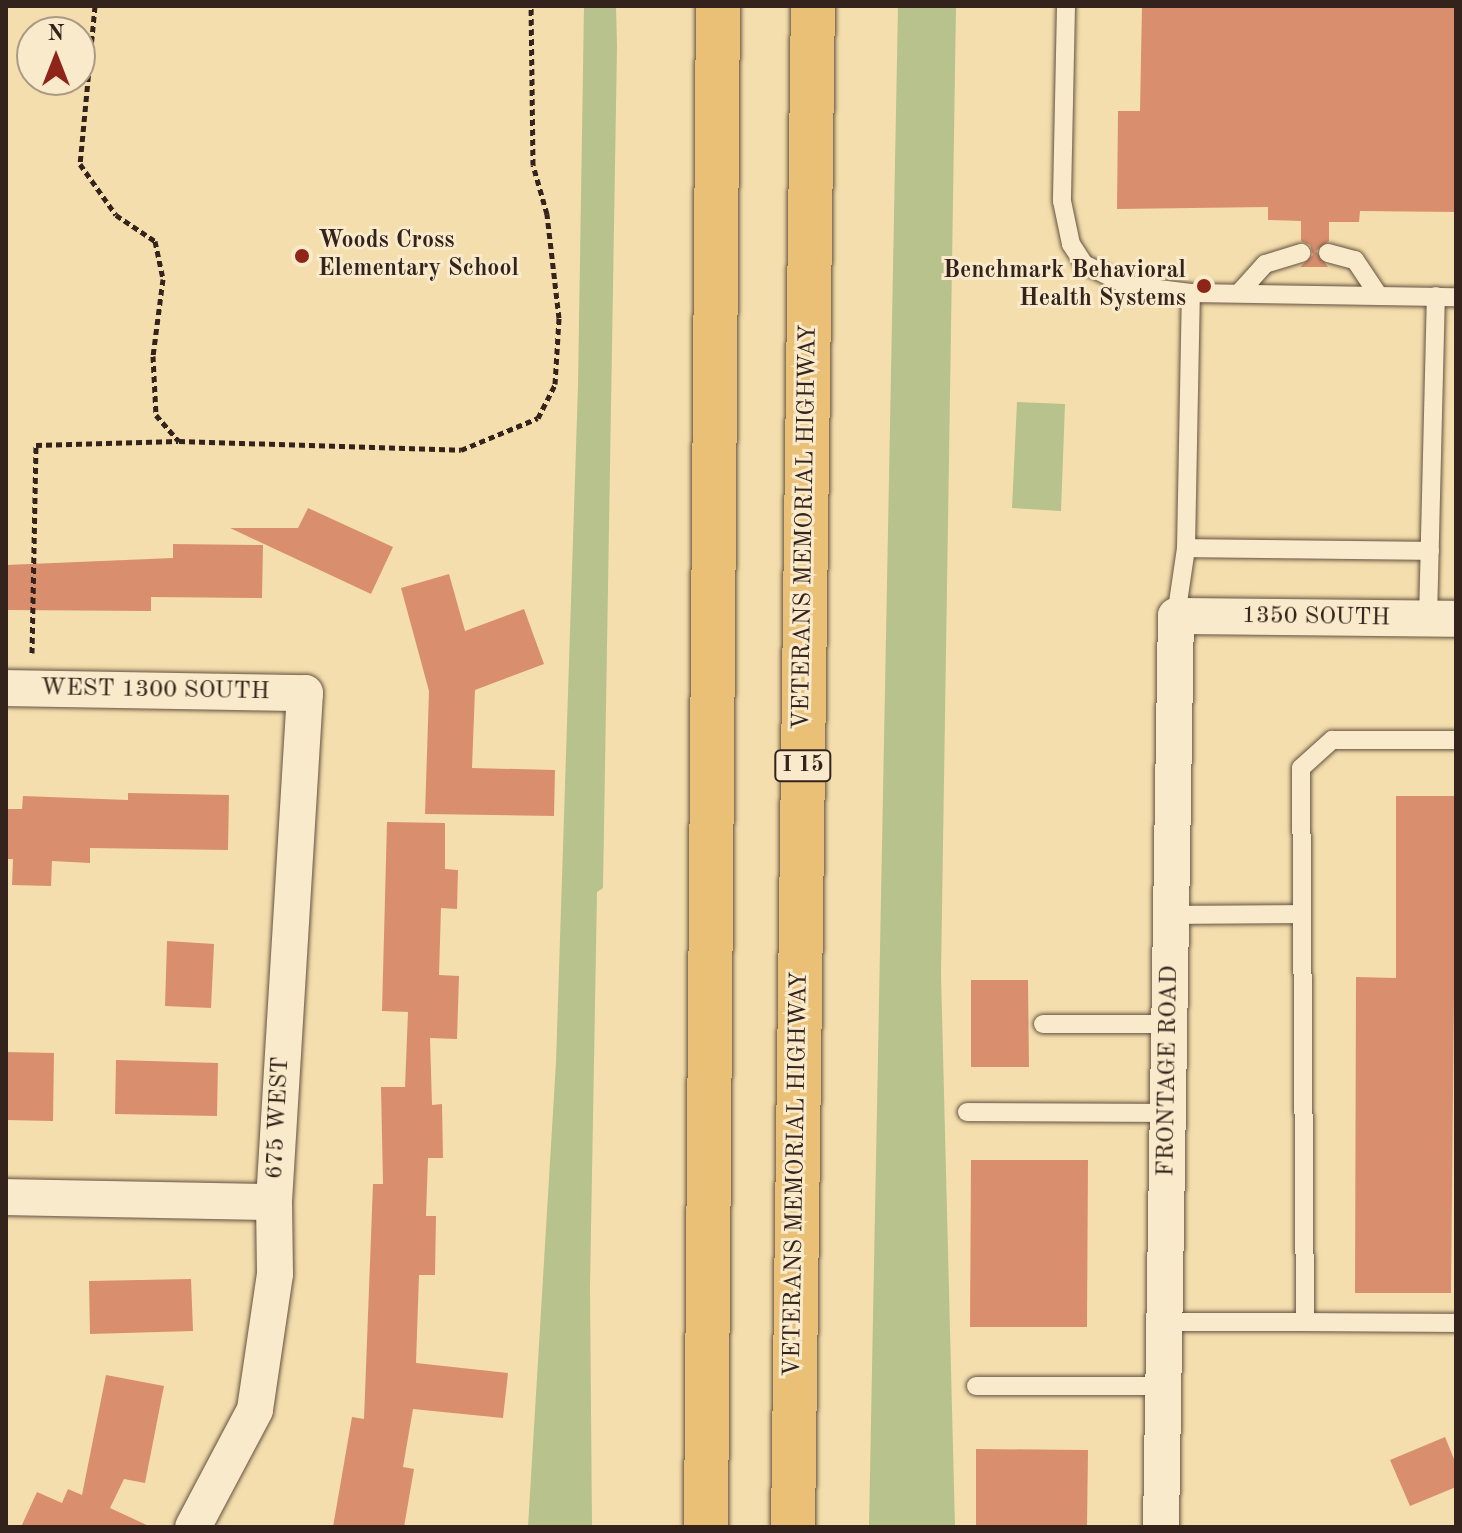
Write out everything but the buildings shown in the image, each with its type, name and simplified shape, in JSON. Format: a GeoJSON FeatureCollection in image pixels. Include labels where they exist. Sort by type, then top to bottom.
{"type":"FeatureCollection","features":[{"type":"Feature","properties":{"kind":"highway"},"geometry":{"type":"LineString","coordinates":[[706,1527],[718,6]]}},
{"type":"Feature","properties":{"kind":"highway","name":"VETERANS MEMORIAL HIGHWAY"},"geometry":{"type":"LineString","coordinates":[[793,1527],[813,6]]}},
{"type":"Feature","properties":{"kind":"street","name":"1350 SOUTH"},"geometry":{"type":"LineString","coordinates":[[1176,616],[1442,619]]}},
{"type":"Feature","properties":{"kind":"street","name":"FRONTAGE ROAD"},"geometry":{"type":"LineString","coordinates":[[1161,1527],[1176,616]]}},
{"type":"Feature","properties":{"kind":"street","name":"WEST 1300 SOUTH"},"geometry":{"type":"LineString","coordinates":[[6,688],[305,693]]}},
{"type":"Feature","properties":{"kind":"street","name":"675 WEST"},"geometry":{"type":"LineString","coordinates":[[193,1527],[255,1410],[275,1274],[274,1202],[305,693]]}},
{"type":"Feature","properties":{"kind":"street"},"geometry":{"type":"LineString","coordinates":[[6,1197],[274,1202]]}},
{"type":"Feature","properties":{"kind":"lane"},"geometry":{"type":"LineString","coordinates":[[1066,6],[1062,201],[1071,244],[1084,264],[1104,276],[1191,293],[1456,297]]}},
{"type":"Feature","properties":{"kind":"lane"},"geometry":{"type":"LineString","coordinates":[[1239,293],[1265,264],[1301,253]]}},
{"type":"Feature","properties":{"kind":"lane"},"geometry":{"type":"LineString","coordinates":[[1328,253],[1355,260],[1379,296]]}},
{"type":"Feature","properties":{"kind":"lane"},"geometry":{"type":"LineString","coordinates":[[1176,616],[1186,548],[1191,293]]}},
{"type":"Feature","properties":{"kind":"lane"},"geometry":{"type":"LineString","coordinates":[[1436,296],[1430,551],[1442,619]]}},
{"type":"Feature","properties":{"kind":"lane"},"geometry":{"type":"LineString","coordinates":[[1186,548],[1430,551]]}},
{"type":"Feature","properties":{"kind":"lane"},"geometry":{"type":"LineString","coordinates":[[1305,1322],[1301,768],[1332,740],[1456,740]]}},
{"type":"Feature","properties":{"kind":"lane"},"geometry":{"type":"LineString","coordinates":[[1171,915],[1302,914]]}},
{"type":"Feature","properties":{"kind":"lane"},"geometry":{"type":"LineString","coordinates":[[1043,1024],[1169,1024]]}},
{"type":"Feature","properties":{"kind":"lane"},"geometry":{"type":"LineString","coordinates":[[967,1112],[1168,1113]]}},
{"type":"Feature","properties":{"kind":"lane"},"geometry":{"type":"LineString","coordinates":[[1164,1322],[1456,1323]]}},
{"type":"Feature","properties":{"kind":"lane"},"geometry":{"type":"LineString","coordinates":[[976,1386],[1164,1386]]}},
{"type":"Feature","properties":{"kind":"path"},"geometry":{"type":"LineString","coordinates":[[95,6],[80,164],[116,215],[155,241],[163,279],[153,356],[156,415],[179,441]]}},
{"type":"Feature","properties":{"kind":"path"},"geometry":{"type":"LineString","coordinates":[[32,664],[36,445],[179,441],[461,450],[538,418],[555,384],[559,318],[547,214],[533,165],[531,6]]}},
{"type":"Feature","properties":{"kind":"green space"},"geometry":{"type":"Polygon","coordinates":[[[584,6],[616,6],[617,46],[603,888],[597,892],[590,1287],[592,1527],[528,1527],[556,1062],[578,386],[584,6]]]}},
{"type":"Feature","properties":{"kind":"green space"},"geometry":{"type":"Polygon","coordinates":[[[898,6],[956,6],[941,974],[955,1527],[869,1527],[898,6]]]}},
{"type":"Feature","properties":{"kind":"green space"},"geometry":{"type":"Polygon","coordinates":[[[1017,402],[1065,404],[1061,511],[1012,508],[1017,402]]]}},
{"type":"Feature","properties":{"kind":"place","name":"Woods Cross Elementary School"},"geometry":{"type":"Point","coordinates":[302,256]}},
{"type":"Feature","properties":{"kind":"place","name":"Benchmark Behavioral Health Systems"},"geometry":{"type":"Point","coordinates":[1204,286]}}]}
